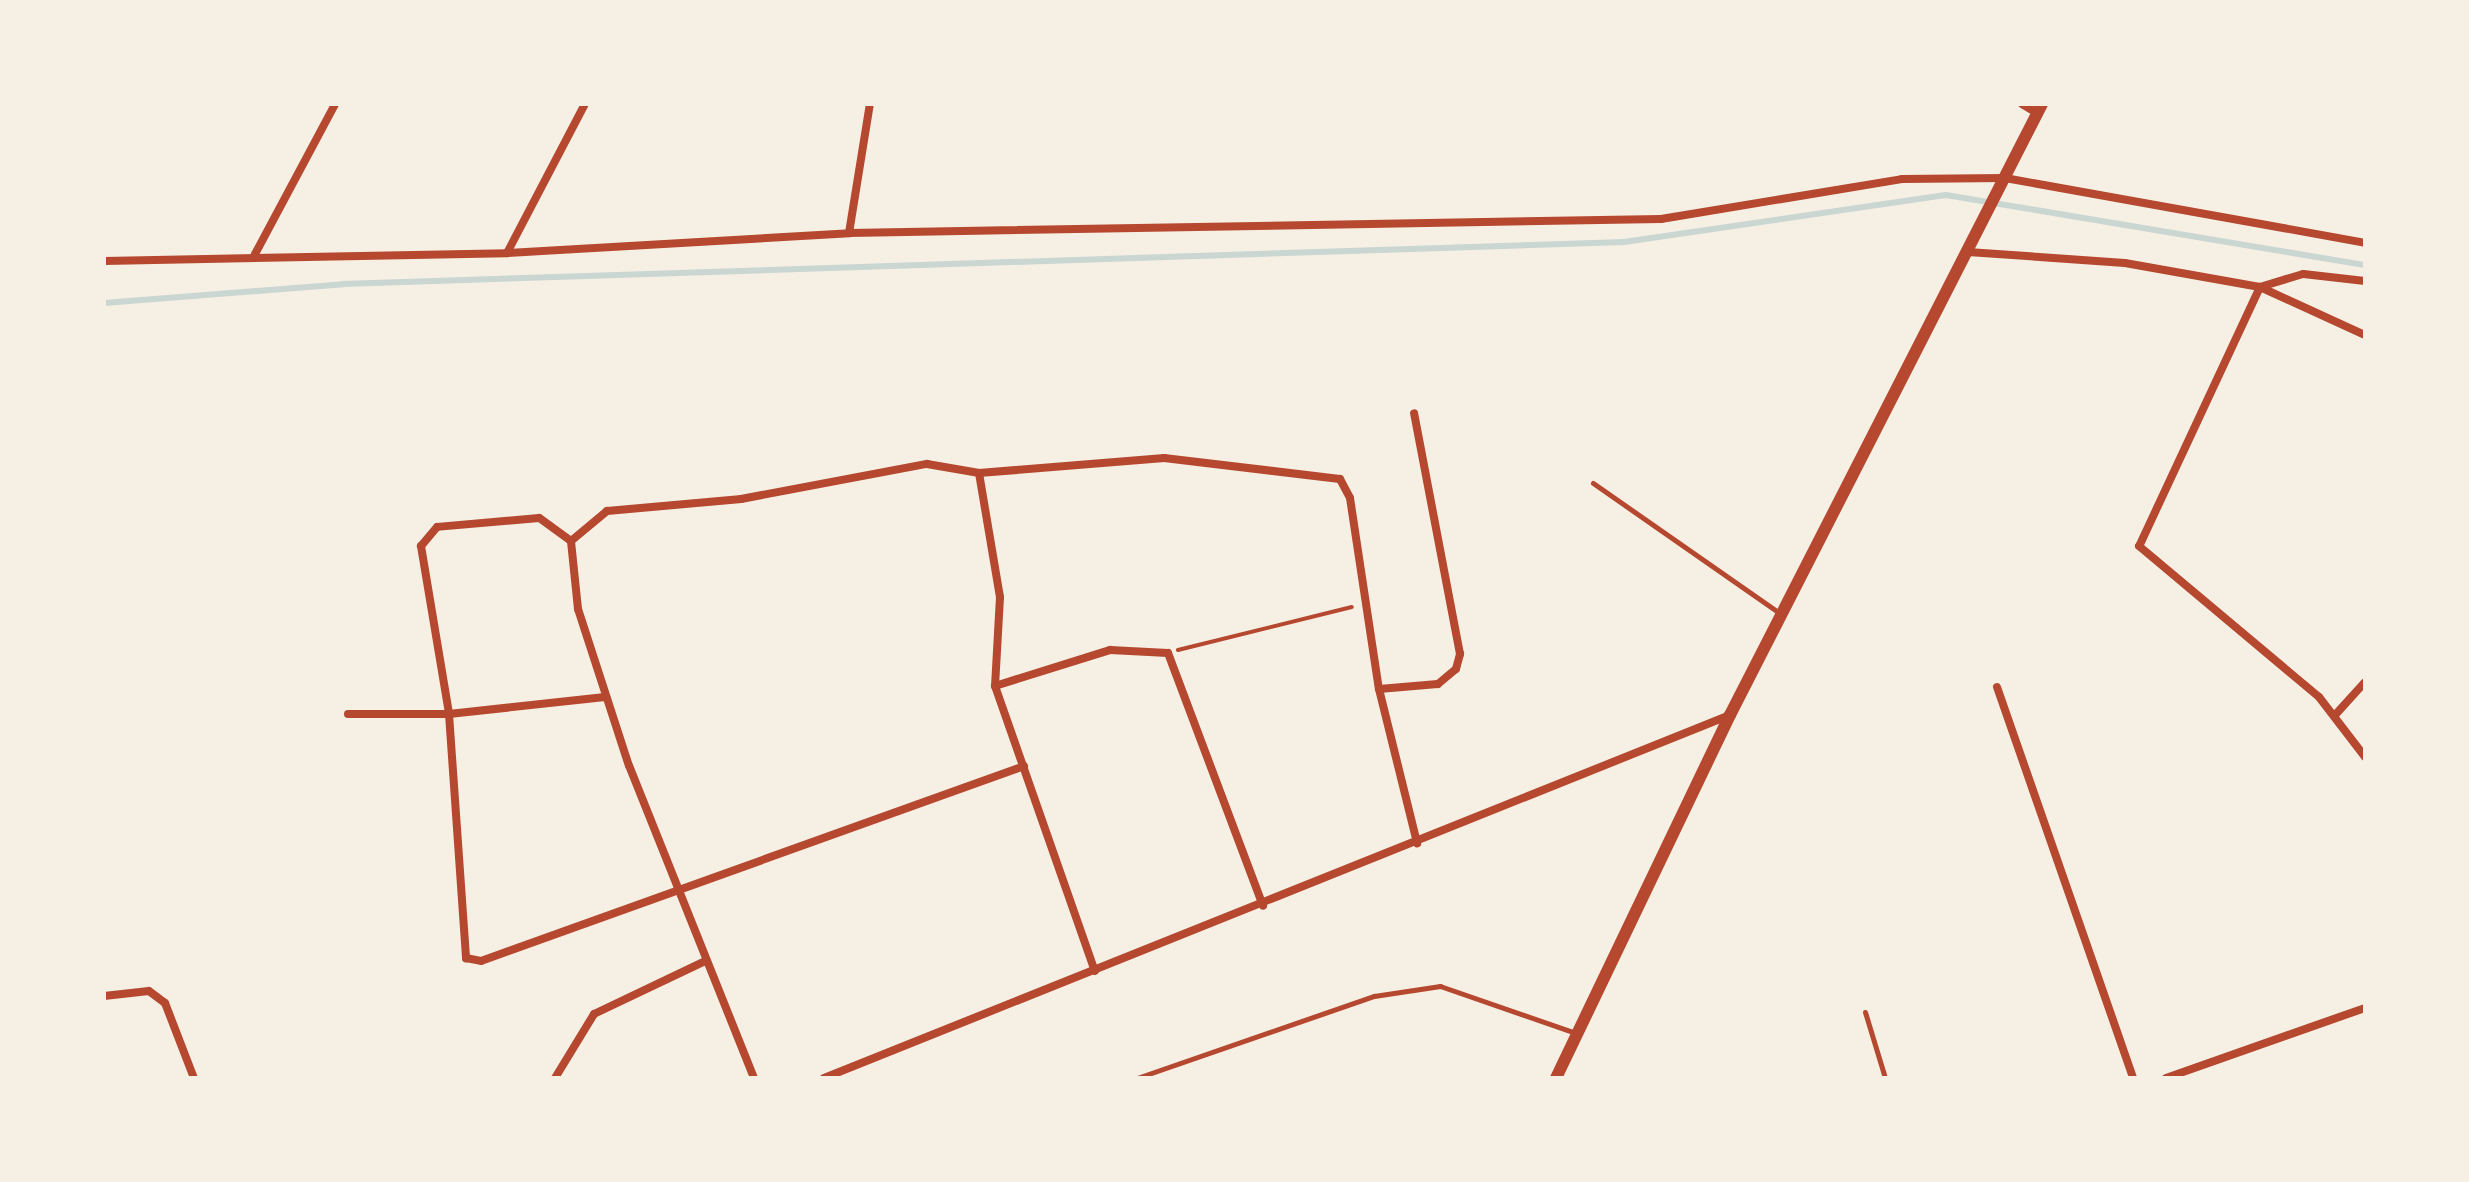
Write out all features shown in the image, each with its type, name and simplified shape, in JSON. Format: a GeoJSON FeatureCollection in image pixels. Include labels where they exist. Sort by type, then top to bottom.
{"type":"FeatureCollection","features":[{"type":"Feature","properties":{"kind":"main road"},"geometry":{"type":"LineString","coordinates":[[1556,1078],[1730,715],[2039,108]]}},
{"type":"Feature","properties":{"kind":"street"},"geometry":{"type":"LineString","coordinates":[[255,254],[335,104]]}},
{"type":"Feature","properties":{"kind":"street"},"geometry":{"type":"LineString","coordinates":[[507,253],[585,104]]}},
{"type":"Feature","properties":{"kind":"street"},"geometry":{"type":"LineString","coordinates":[[849,233],[870,104]]}},
{"type":"Feature","properties":{"kind":"street"},"geometry":{"type":"LineString","coordinates":[[2022,104],[2039,108]]}},
{"type":"Feature","properties":{"kind":"street"},"geometry":{"type":"LineString","coordinates":[[104,261],[255,254],[507,253],[849,233],[1661,219],[1902,179],[2002,184],[2365,243]]}},
{"type":"Feature","properties":{"kind":"street"},"geometry":{"type":"LineString","coordinates":[[1968,252],[2125,263],[2260,287],[2365,335]]}},
{"type":"Feature","properties":{"kind":"street"},"geometry":{"type":"LineString","coordinates":[[2365,281],[2303,274],[2260,287],[2139,546],[2336,714],[2365,757]]}},
{"type":"Feature","properties":{"kind":"street"},"geometry":{"type":"LineString","coordinates":[[1379,689],[1438,684],[1456,669],[1460,654],[1414,413]]}},
{"type":"Feature","properties":{"kind":"street"},"geometry":{"type":"LineString","coordinates":[[571,541],[607,511],[741,499],[927,464],[979,473],[1164,458],[1323,473],[1340,479],[1350,498],[1363,605],[1379,689],[1417,843]]}},
{"type":"Feature","properties":{"kind":"street"},"geometry":{"type":"LineString","coordinates":[[979,473],[1000,597],[995,686],[1095,971]]}},
{"type":"Feature","properties":{"kind":"street"},"geometry":{"type":"LineString","coordinates":[[754,1078],[705,961],[677,887],[605,697],[578,609],[571,541],[539,518],[425,533],[421,546],[449,714],[466,958],[481,961],[677,887],[1024,766]]}},
{"type":"Feature","properties":{"kind":"street"},"geometry":{"type":"LineString","coordinates":[[995,686],[1110,650],[1168,653],[1263,906]]}},
{"type":"Feature","properties":{"kind":"street"},"geometry":{"type":"LineString","coordinates":[[2336,714],[2365,682]]}},
{"type":"Feature","properties":{"kind":"street"},"geometry":{"type":"LineString","coordinates":[[1997,687],[2133,1078]]}},
{"type":"Feature","properties":{"kind":"street"},"geometry":{"type":"LineString","coordinates":[[348,714],[449,714],[605,697]]}},
{"type":"Feature","properties":{"kind":"street"},"geometry":{"type":"LineString","coordinates":[[824,1078],[1263,906],[1730,715]]}},
{"type":"Feature","properties":{"kind":"street"},"geometry":{"type":"LineString","coordinates":[[555,1078],[594,1014],[705,961]]}},
{"type":"Feature","properties":{"kind":"street"},"geometry":{"type":"LineString","coordinates":[[104,996],[149,991],[165,1003],[194,1078]]}},
{"type":"Feature","properties":{"kind":"street"},"geometry":{"type":"LineString","coordinates":[[2166,1078],[2365,1008]]}},
{"type":"Feature","properties":{"kind":"lane"},"geometry":{"type":"LineString","coordinates":[[1593,483],[1782,614]]}},
{"type":"Feature","properties":{"kind":"lane"},"geometry":{"type":"LineString","coordinates":[[1137,1078],[1374,996],[1440,986],[1577,1033]]}},
{"type":"Feature","properties":{"kind":"lane"},"geometry":{"type":"LineString","coordinates":[[1865,1012],[1885,1078]]}},
{"type":"Feature","properties":{"kind":"path"},"geometry":{"type":"LineString","coordinates":[[1168,653],[1363,605]]}},
{"type":"Feature","properties":{"kind":"waterway"},"geometry":{"type":"LineString","coordinates":[[104,303],[343,284],[1624,242],[1946,195],[2365,265]]}}]}
